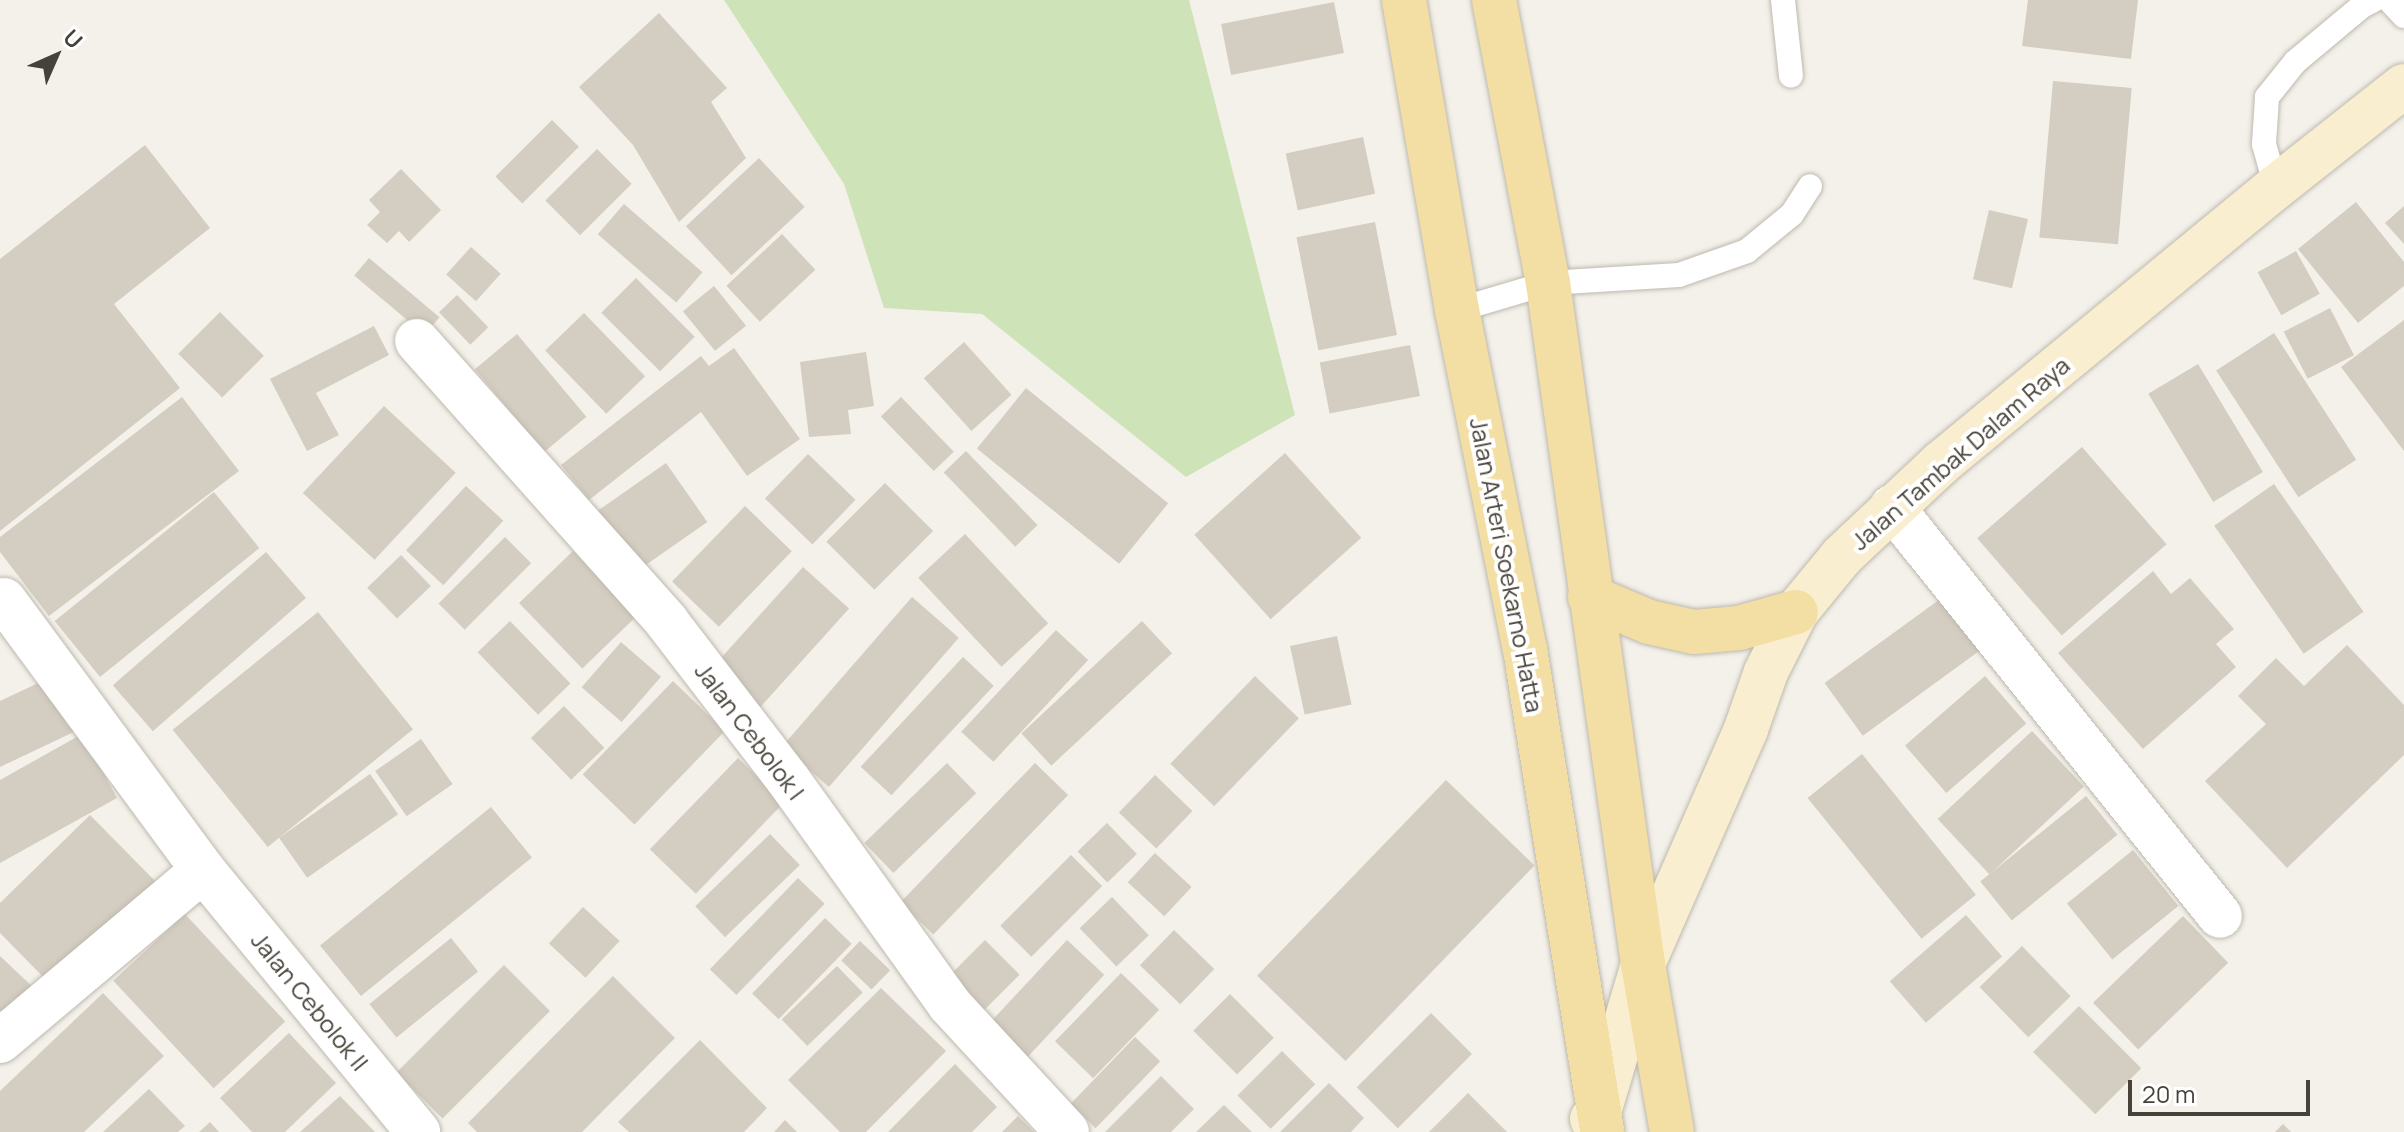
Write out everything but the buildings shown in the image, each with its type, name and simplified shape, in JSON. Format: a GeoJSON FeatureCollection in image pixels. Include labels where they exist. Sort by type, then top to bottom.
{"type":"FeatureCollection","features":[{"type":"Feature","properties":{"kind":"main road","name":"Jalan Arteri Soekarno Hatta"},"geometry":{"type":"LineString","coordinates":[[1404,0],[1457,310],[1525,649],[1594,1125]]}},
{"type":"Feature","properties":{"kind":"main road"},"geometry":{"type":"LineString","coordinates":[[1494,0],[1548,283],[1643,964],[1672,1132]]}},
{"type":"Feature","properties":{"kind":"main road"},"geometry":{"type":"LineString","coordinates":[[1590,597],[1649,622],[1694,632],[1739,628],[1796,612]]}},
{"type":"Feature","properties":{"kind":"street","name":"Jalan Tambak Dalam Raya"},"geometry":{"type":"LineString","coordinates":[[1594,1125],[1643,964],[1746,729],[1766,672],[1796,612],[1842,556],[1941,463],[2276,187],[2404,86]]}},
{"type":"Feature","properties":{"kind":"street","name":"Jalan Cebolok I"},"geometry":{"type":"LineString","coordinates":[[417,341],[667,622],[789,781],[949,1004],[1067,1132]]}},
{"type":"Feature","properties":{"kind":"street"},"geometry":{"type":"LineString","coordinates":[[1892,507],[2220,916]]}},
{"type":"Feature","properties":{"kind":"street","name":"Jalan Cebolok II"},"geometry":{"type":"LineString","coordinates":[[4,600],[203,870],[418,1132]]}},
{"type":"Feature","properties":{"kind":"street"},"geometry":{"type":"LineString","coordinates":[[0,1041],[203,870]]}},
{"type":"Feature","properties":{"kind":"lane"},"geometry":{"type":"LineString","coordinates":[[1783,0],[1791,76]]}},
{"type":"Feature","properties":{"kind":"lane"},"geometry":{"type":"LineString","coordinates":[[2276,187],[2264,144],[2267,97],[2295,62],[2374,0]]}},
{"type":"Feature","properties":{"kind":"lane"},"geometry":{"type":"LineString","coordinates":[[2389,0],[2404,16]]}},
{"type":"Feature","properties":{"kind":"lane"},"geometry":{"type":"LineString","coordinates":[[1457,310],[1548,283],[1679,275],[1747,251],[1792,214],[1810,186]]}},
{"type":"Feature","properties":{"kind":"green space"},"geometry":{"type":"Polygon","coordinates":[[[724,0],[1189,0],[1295,415],[1186,477],[982,314],[884,308],[844,184],[724,0]]]}}]}
